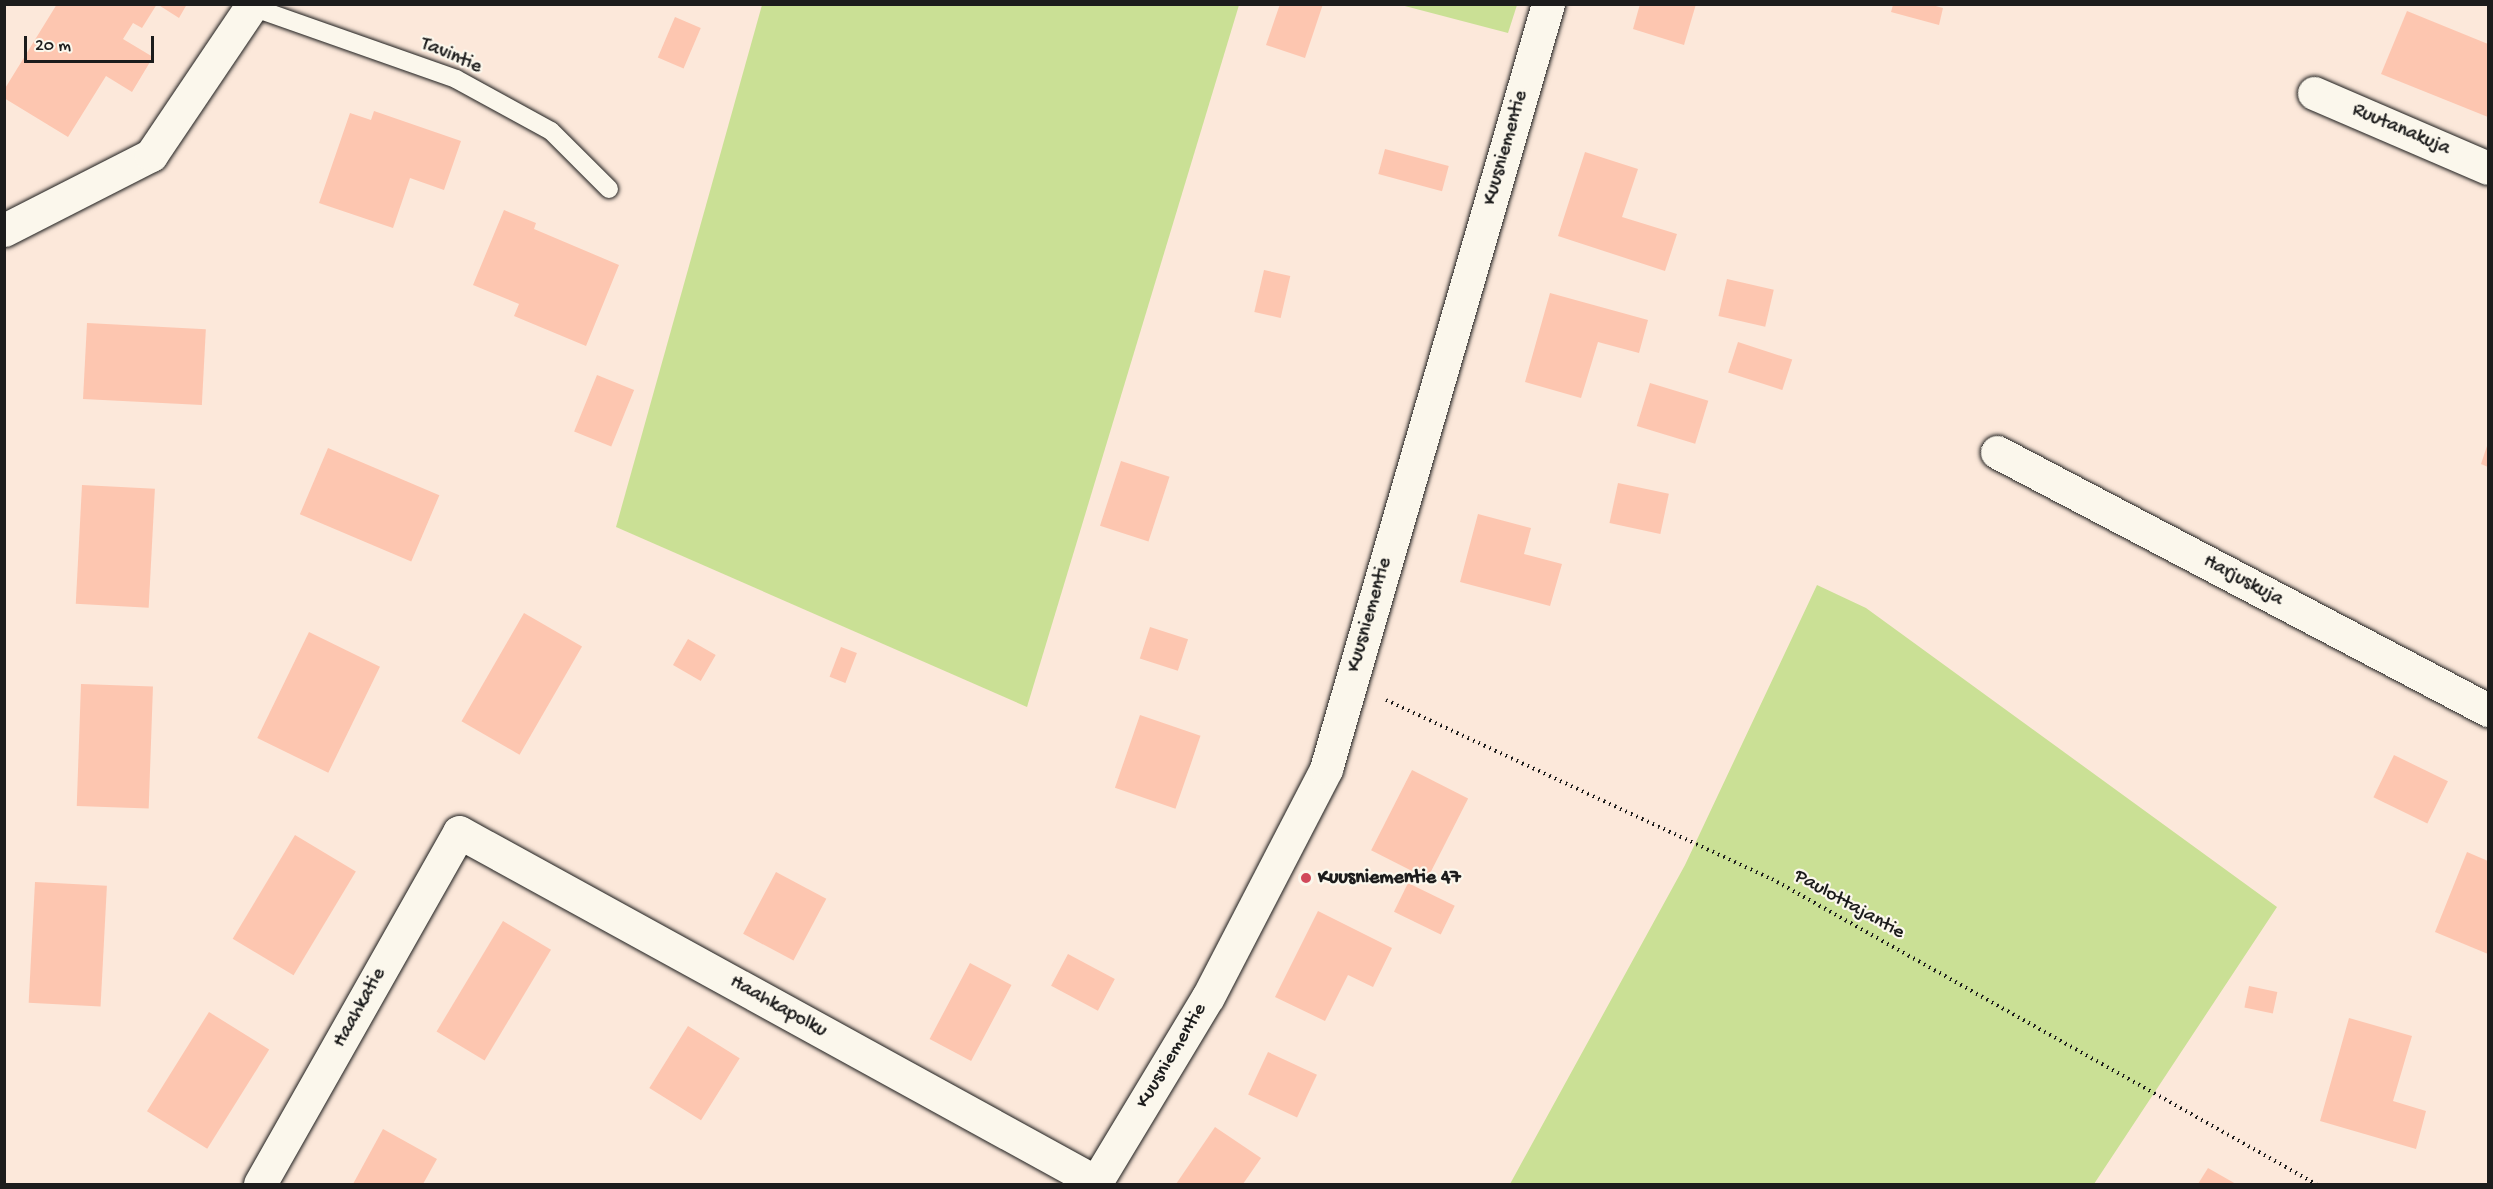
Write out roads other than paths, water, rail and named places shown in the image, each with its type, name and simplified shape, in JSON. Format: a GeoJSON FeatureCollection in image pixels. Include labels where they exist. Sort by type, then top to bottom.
{"type":"FeatureCollection","features":[{"type":"Feature","properties":{"kind":"street","name":"Kuusniementie"},"geometry":{"type":"LineString","coordinates":[[1096,1183],[1208,997],[1326,769],[1548,4]]}},
{"type":"Feature","properties":{"kind":"street"},"geometry":{"type":"LineString","coordinates":[[4,230],[151,155],[253,6]]}},
{"type":"Feature","properties":{"kind":"street","name":"Ruutanakuja"},"geometry":{"type":"LineString","coordinates":[[2314,93],[2488,168]]}},
{"type":"Feature","properties":{"kind":"street","name":"Harjuskuja"},"geometry":{"type":"LineString","coordinates":[[1998,452],[2488,710]]}},
{"type":"Feature","properties":{"kind":"street","name":"Haahkapolku"},"geometry":{"type":"LineString","coordinates":[[459,832],[1096,1183]]}},
{"type":"Feature","properties":{"kind":"street","name":"Haahkatie"},"geometry":{"type":"LineString","coordinates":[[260,1185],[459,832]]}},
{"type":"Feature","properties":{"kind":"lane","name":"Tavintie"},"geometry":{"type":"LineString","coordinates":[[253,6],[456,79],[551,131],[609,189]]}},
{"type":"Feature","properties":{"kind":"place","name":"Kuusniementie 47"},"geometry":{"type":"Point","coordinates":[1306,878]}}]}
